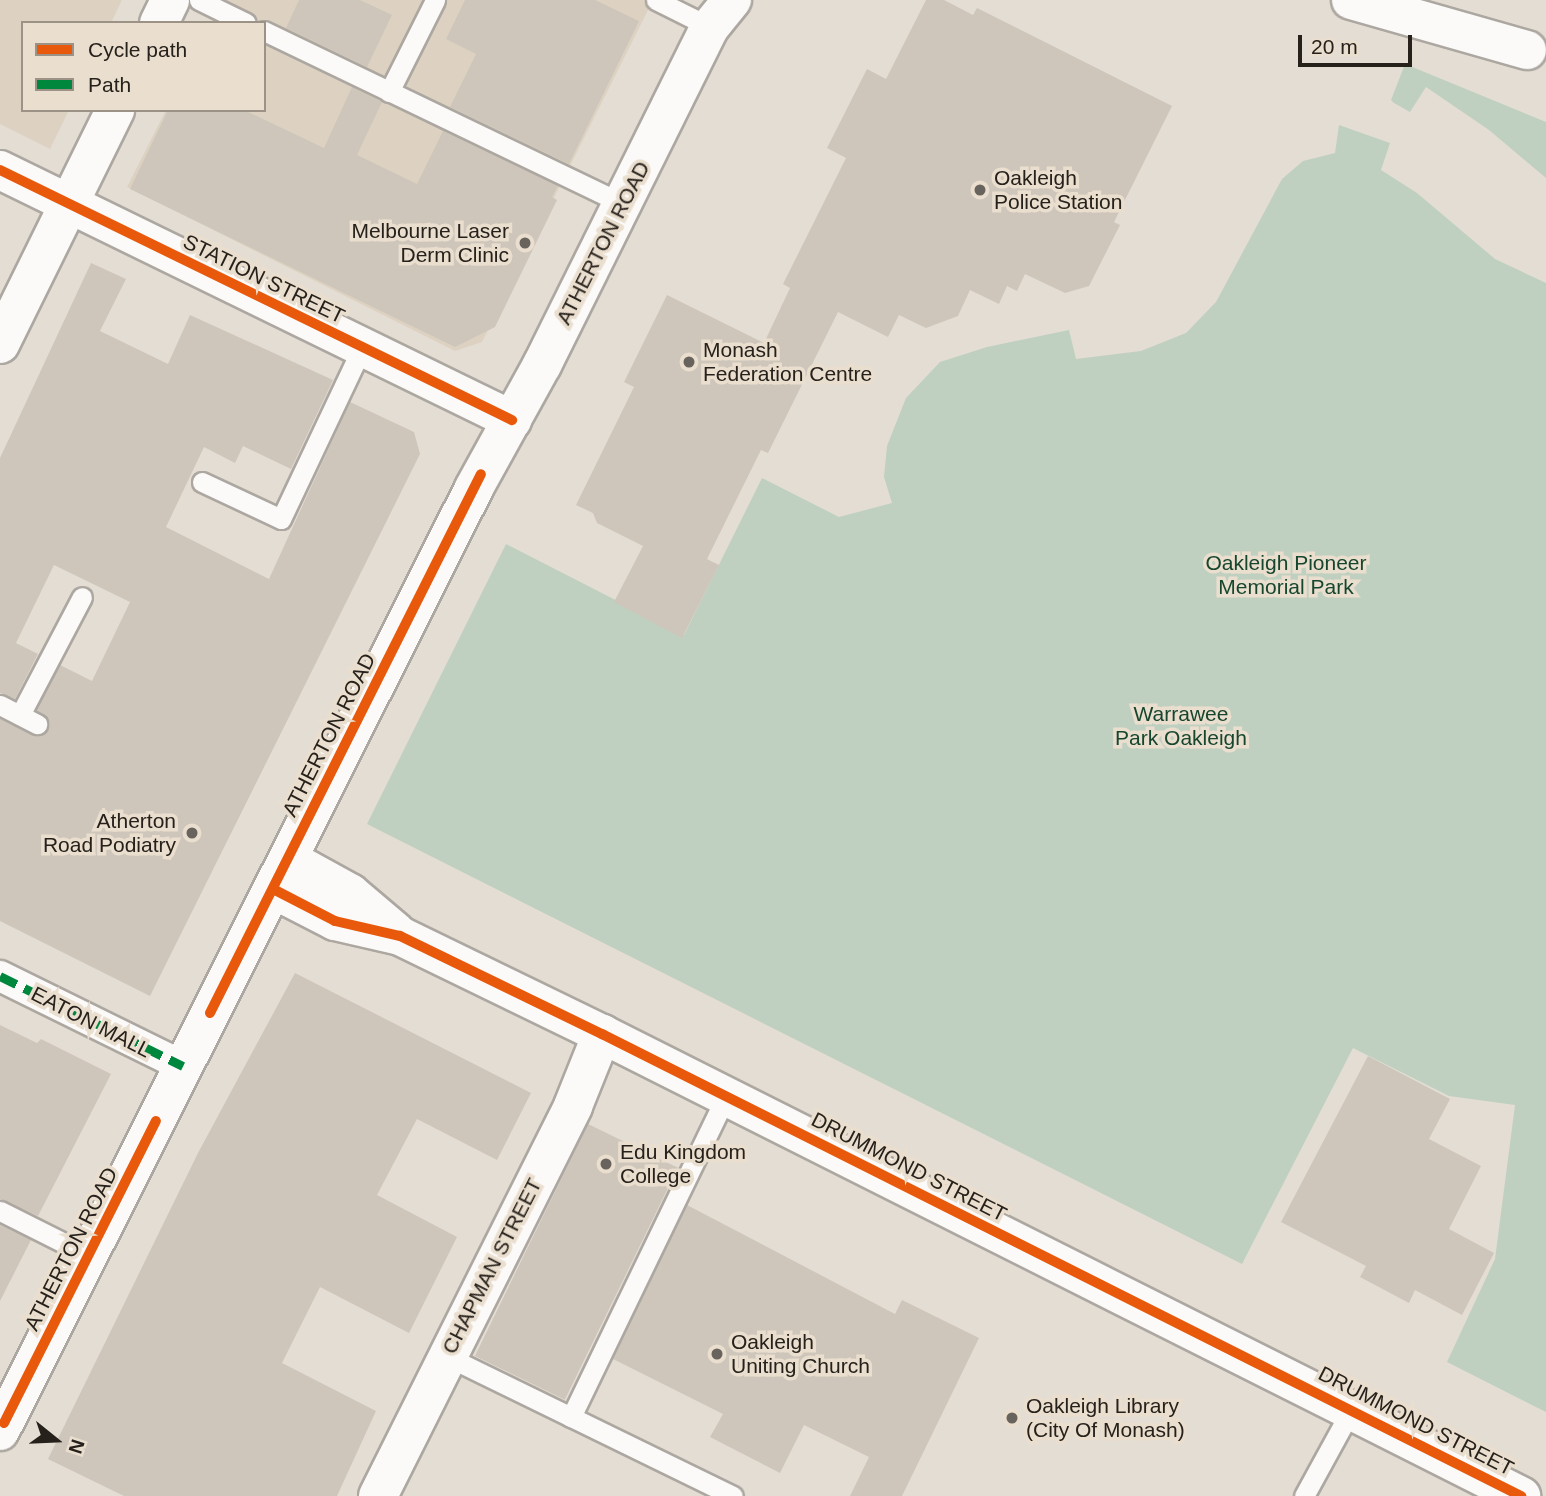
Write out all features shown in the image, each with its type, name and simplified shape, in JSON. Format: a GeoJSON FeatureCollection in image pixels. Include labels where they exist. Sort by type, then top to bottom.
{"type":"FeatureCollection","features":[{"type":"Feature","properties":{"kind":"main road"},"geometry":{"type":"LineString","coordinates":[[160,21],[170,0]]}},
{"type":"Feature","properties":{"kind":"main road"},"geometry":{"type":"LineString","coordinates":[[1351,0],[1537,54]]}},
{"type":"Feature","properties":{"kind":"main road"},"geometry":{"type":"LineString","coordinates":[[1446,0],[1537,54]]}},
{"type":"Feature","properties":{"kind":"main road","name":"ATHERTON ROAD"},"geometry":{"type":"LineString","coordinates":[[0,1431],[623,204],[718,9]]}},
{"type":"Feature","properties":{"kind":"main road"},"geometry":{"type":"LineString","coordinates":[[0,344],[114,112]]}},
{"type":"Feature","properties":{"kind":"main road","name":"STATION STREET"},"geometry":{"type":"LineString","coordinates":[[0,170],[512,420]]}},
{"type":"Feature","properties":{"kind":"main road","name":"DRUMMOND STREET"},"geometry":{"type":"LineString","coordinates":[[281,874],[350,893],[400,936],[602,1034],[1521,1496]]}},
{"type":"Feature","properties":{"kind":"main road","name":"CHAPMAN STREET"},"geometry":{"type":"LineString","coordinates":[[378,1496],[573,1106],[602,1034]]}},
{"type":"Feature","properties":{"kind":"street","name":"EATON MALL"},"geometry":{"type":"LineString","coordinates":[[0,976],[183,1066]]}},
{"type":"Feature","properties":{"kind":"lane"},"geometry":{"type":"LineString","coordinates":[[199,0],[242,21]]}},
{"type":"Feature","properties":{"kind":"lane"},"geometry":{"type":"LineString","coordinates":[[656,0],[718,9]]}},
{"type":"Feature","properties":{"kind":"lane"},"geometry":{"type":"LineString","coordinates":[[388,92],[429,2]]}},
{"type":"Feature","properties":{"kind":"lane"},"geometry":{"type":"LineString","coordinates":[[266,32],[623,204]]}},
{"type":"Feature","properties":{"kind":"lane"},"geometry":{"type":"LineString","coordinates":[[202,482],[281,519],[362,348]]}},
{"type":"Feature","properties":{"kind":"lane"},"geometry":{"type":"LineString","coordinates":[[20,715],[82,597]]}},
{"type":"Feature","properties":{"kind":"lane"},"geometry":{"type":"LineString","coordinates":[[0,705],[37,724]]}},
{"type":"Feature","properties":{"kind":"lane"},"geometry":{"type":"LineString","coordinates":[[571,1417],[726,1096]]}},
{"type":"Feature","properties":{"kind":"lane"},"geometry":{"type":"LineString","coordinates":[[0,1211],[90,1256]]}},
{"type":"Feature","properties":{"kind":"lane"},"geometry":{"type":"LineString","coordinates":[[446,1356],[733,1496]]}},
{"type":"Feature","properties":{"kind":"lane"},"geometry":{"type":"LineString","coordinates":[[1304,1496],[1351,1410]]}},
{"type":"Feature","properties":{"kind":"shaded area"},"geometry":{"type":"Polygon","coordinates":[[[0,0],[122,0],[112,21],[21,21],[21,112],[68,112],[50,149],[0,124],[0,0]]]}},
{"type":"Feature","properties":{"kind":"shaded area"},"geometry":{"type":"Polygon","coordinates":[[[223,0],[653,0],[482,342],[455,351],[127,187],[165,112],[266,112],[266,21],[212,21],[223,0]]]}},
{"type":"Feature","properties":{"kind":"green space"},"geometry":{"type":"Polygon","coordinates":[[[1405,64],[1546,122],[1546,178],[1489,130],[1426,87],[1410,112],[1394,103],[1391,100],[1405,64]]]}},
{"type":"Feature","properties":{"kind":"green space","name":"Warrawee Park Oakleigh"},"geometry":{"type":"Polygon","coordinates":[[[1339,125],[1390,143],[1381,170],[1417,193],[1495,259],[1546,283],[1546,1412],[1447,1362],[1495,1259],[1515,1105],[1449,1096],[1353,1048],[1242,1264],[367,824],[506,544],[684,635],[762,478],[839,517],[892,503],[884,477],[887,446],[906,398],[940,362],[987,347],[1069,330],[1076,359],[1141,351],[1186,333],[1216,302],[1282,179],[1303,161],[1335,153],[1339,125]]]}},
{"type":"Feature","properties":{"kind":"building"},"geometry":{"type":"Polygon","coordinates":[[[299,0],[360,0],[392,15],[367,67],[286,28],[299,0]]]}},
{"type":"Feature","properties":{"kind":"building"},"geometry":{"type":"Polygon","coordinates":[[[465,0],[595,0],[639,21],[569,164],[450,107],[476,54],[446,39],[465,0]]]}},
{"type":"Feature","properties":{"kind":"building","name":"Oakleigh Police Station"},"geometry":{"type":"Polygon","coordinates":[[[926,0],[944,0],[973,15],[977,8],[1172,106],[1114,222],[1120,225],[1089,286],[1065,293],[1025,274],[1017,291],[1007,286],[999,304],[970,290],[958,316],[926,328],[899,315],[888,337],[838,312],[768,453],[761,450],[707,559],[719,565],[682,638],[614,602],[643,546],[597,523],[593,513],[576,505],[634,387],[624,382],[667,295],[764,343],[790,288],[783,284],[846,158],[827,148],[867,69],[886,79],[926,0]]]}},
{"type":"Feature","properties":{"kind":"building"},"geometry":{"type":"Polygon","coordinates":[[[352,87],[382,102],[357,155],[417,184],[443,131],[558,186],[552,197],[557,200],[495,327],[455,347],[130,189],[167,112],[248,112],[324,148],[352,87]]]}},
{"type":"Feature","properties":{"kind":"building"},"geometry":{"type":"Polygon","coordinates":[[[91,263],[126,279],[100,331],[168,364],[190,315],[333,380],[291,469],[243,446],[235,463],[204,447],[166,527],[269,579],[350,402],[414,432],[420,454],[150,996],[0,921],[0,719],[32,735],[44,734],[48,718],[36,710],[60,665],[92,681],[130,602],[54,565],[16,643],[38,654],[15,699],[0,693],[0,458],[91,263]]]}},
{"type":"Feature","properties":{"kind":"building"},"geometry":{"type":"Polygon","coordinates":[[[295,973],[531,1093],[497,1160],[417,1119],[377,1195],[457,1237],[409,1333],[320,1287],[282,1363],[376,1411],[337,1496],[124,1496],[48,1459],[198,1153],[295,973]]]}},
{"type":"Feature","properties":{"kind":"building"},"geometry":{"type":"Polygon","coordinates":[[[0,1025],[37,1043],[41,1039],[111,1074],[38,1216],[0,1199],[0,1025]]]}},
{"type":"Feature","properties":{"kind":"building"},"geometry":{"type":"Polygon","coordinates":[[[1368,1056],[1450,1099],[1429,1139],[1481,1166],[1449,1229],[1494,1253],[1462,1315],[1415,1290],[1409,1303],[1360,1277],[1366,1266],[1281,1222],[1368,1056]]]}},
{"type":"Feature","properties":{"kind":"building"},"geometry":{"type":"Polygon","coordinates":[[[588,1124],[678,1168],[565,1400],[475,1356],[588,1124]]]}},
{"type":"Feature","properties":{"kind":"building","name":"Oakleigh Uniting Church"},"geometry":{"type":"Polygon","coordinates":[[[687,1205],[895,1314],[902,1300],[979,1338],[902,1496],[850,1496],[869,1457],[804,1425],[780,1473],[710,1437],[723,1414],[613,1359],[687,1205]]]}},
{"type":"Feature","properties":{"kind":"building"},"geometry":{"type":"Polygon","coordinates":[[[0,1225],[31,1240],[0,1301],[0,1225]]]}},
{"type":"Feature","properties":{"kind":"marked path"},"geometry":{"type":"LineString","coordinates":[[0,976],[183,1066]]}},
{"type":"Feature","properties":{"kind":"cycle path"},"geometry":{"type":"LineString","coordinates":[[0,170],[512,420]]}},
{"type":"Feature","properties":{"kind":"cycle path"},"geometry":{"type":"LineString","coordinates":[[210,1013],[481,474]]}},
{"type":"Feature","properties":{"kind":"cycle path"},"geometry":{"type":"LineString","coordinates":[[273,889],[335,921],[400,936],[602,1034],[1521,1496]]}},
{"type":"Feature","properties":{"kind":"cycle path"},"geometry":{"type":"LineString","coordinates":[[4,1423],[156,1121]]}},
{"type":"Feature","properties":{"kind":"place","name":"Oakleigh Police Station"},"geometry":{"type":"Point","coordinates":[980,190]}},
{"type":"Feature","properties":{"kind":"place","name":"Melbourne Laser Derm Clinic"},"geometry":{"type":"Point","coordinates":[525,243]}},
{"type":"Feature","properties":{"kind":"place","name":"Monash Federation Centre"},"geometry":{"type":"Point","coordinates":[689,362]}},
{"type":"Feature","properties":{"kind":"place","name":"Atherton Road Podiatry"},"geometry":{"type":"Point","coordinates":[192,833]}},
{"type":"Feature","properties":{"kind":"place","name":"Edu Kingdom College"},"geometry":{"type":"Point","coordinates":[606,1164]}},
{"type":"Feature","properties":{"kind":"place","name":"Oakleigh Uniting Church"},"geometry":{"type":"Point","coordinates":[717,1354]}},
{"type":"Feature","properties":{"kind":"place","name":"Oakleigh Library (City Of Monash)"},"geometry":{"type":"Point","coordinates":[1012,1418]}},
{"type":"Feature","properties":{"kind":"park label","name":"Oakleigh Pioneer Memorial Park"},"geometry":{"type":"Point","coordinates":[1286,575]}}]}
